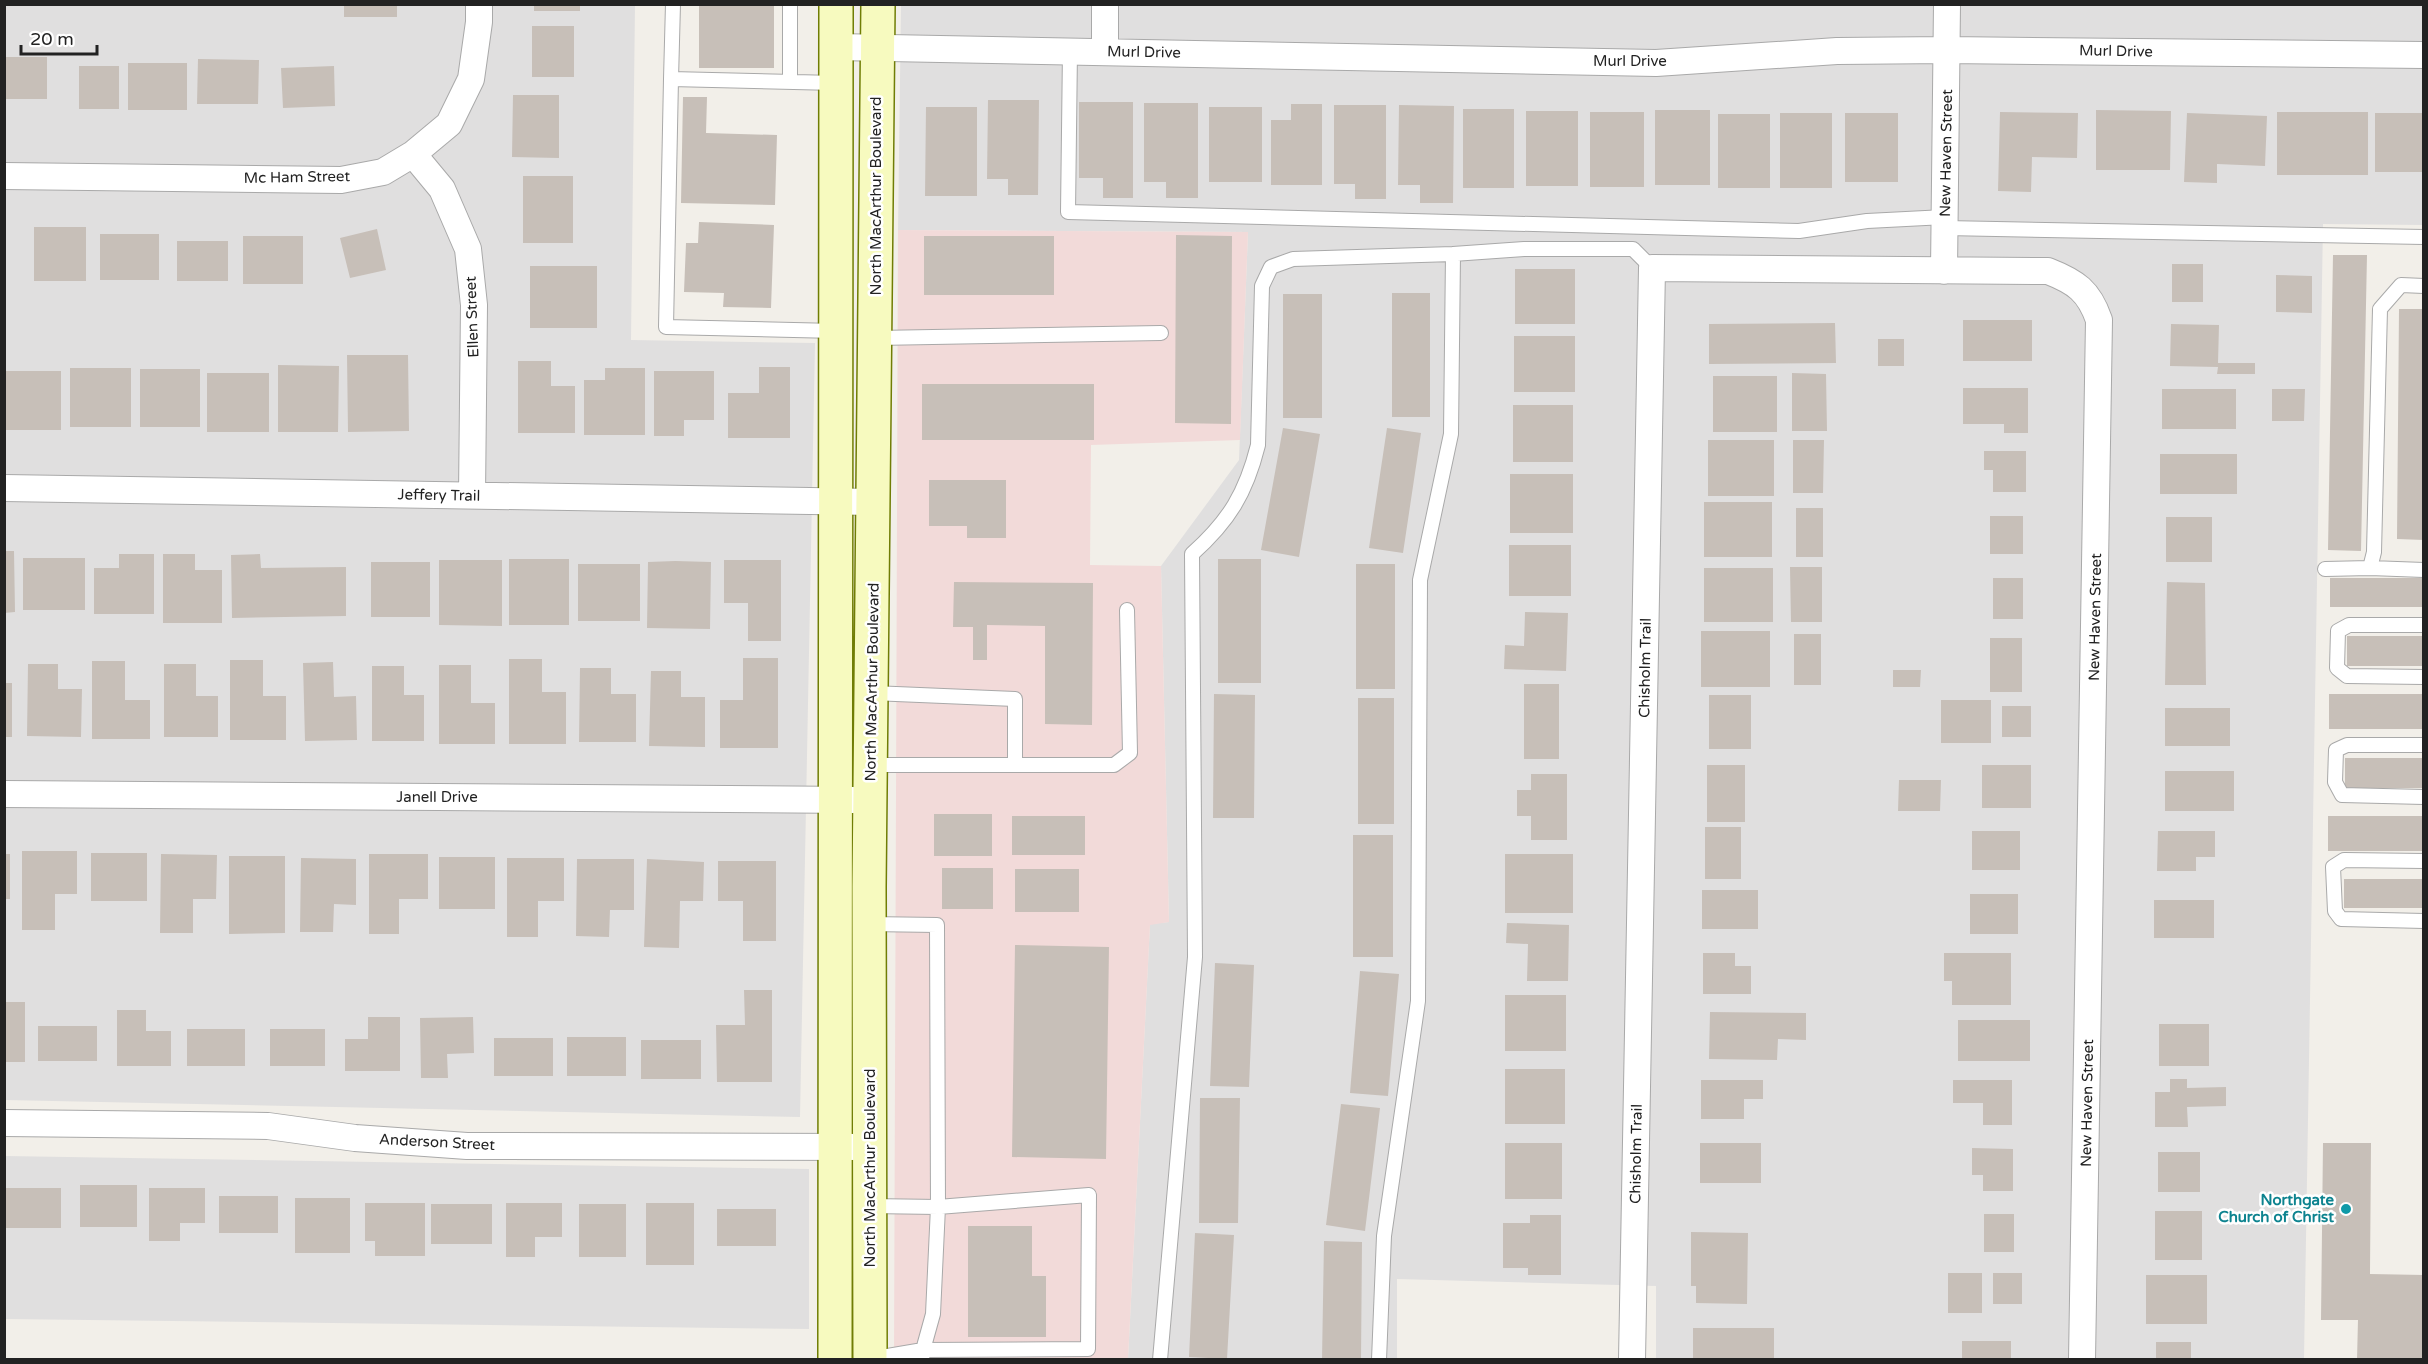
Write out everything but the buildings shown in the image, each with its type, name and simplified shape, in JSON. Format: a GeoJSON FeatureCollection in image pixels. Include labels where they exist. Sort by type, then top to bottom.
{"type":"FeatureCollection","features":[{"type":"Feature","properties":{"kind":"main road"},"geometry":{"type":"LineString","coordinates":[[835,1359],[836,4]]}},
{"type":"Feature","properties":{"kind":"main road","name":"North MacArthur Boulevard"},"geometry":{"type":"LineString","coordinates":[[870,1359],[869,924],[878,4]]}},
{"type":"Feature","properties":{"kind":"street","name":"Mc Ham Street"},"geometry":{"type":"LineString","coordinates":[[4,176],[341,180],[382,172],[413,154],[449,124],[471,79],[479,22],[479,4]]}},
{"type":"Feature","properties":{"kind":"street"},"geometry":{"type":"LineString","coordinates":[[1105,4],[1105,51]]}},
{"type":"Feature","properties":{"kind":"street","name":"New Haven Street"},"geometry":{"type":"LineString","coordinates":[[1947,4],[1944,271],[2048,271],[2071,280],[2087,294],[2095,307],[2099,320],[2082,1359]]}},
{"type":"Feature","properties":{"kind":"street","name":"Murl Drive"},"geometry":{"type":"LineString","coordinates":[[836,46],[1656,63],[1836,51],[2424,55]]}},
{"type":"Feature","properties":{"kind":"street","name":"Ellen Street"},"geometry":{"type":"LineString","coordinates":[[413,154],[442,189],[468,249],[474,305],[472,495]]}},
{"type":"Feature","properties":{"kind":"street"},"geometry":{"type":"LineString","coordinates":[[1652,268],[1944,271]]}},
{"type":"Feature","properties":{"kind":"street","name":"Chisholm Trail"},"geometry":{"type":"LineString","coordinates":[[1632,1359],[1652,268]]}},
{"type":"Feature","properties":{"kind":"street","name":"Jeffery Trail"},"geometry":{"type":"LineString","coordinates":[[4,489],[874,502]]}},
{"type":"Feature","properties":{"kind":"street","name":"Janell Drive"},"geometry":{"type":"LineString","coordinates":[[4,794],[870,800]]}},
{"type":"Feature","properties":{"kind":"street","name":"Anderson Street"},"geometry":{"type":"LineString","coordinates":[[4,1123],[268,1126],[355,1138],[467,1146],[870,1147]]}},
{"type":"Feature","properties":{"kind":"lane"},"geometry":{"type":"LineString","coordinates":[[673,4],[666,327],[836,331]]}},
{"type":"Feature","properties":{"kind":"lane"},"geometry":{"type":"LineString","coordinates":[[790,4],[790,82]]}},
{"type":"Feature","properties":{"kind":"lane"},"geometry":{"type":"LineString","coordinates":[[1070,50],[1068,212],[1799,231],[1867,221],[1945,222],[2424,237]]}},
{"type":"Feature","properties":{"kind":"lane"},"geometry":{"type":"LineString","coordinates":[[671,79],[836,83]]}},
{"type":"Feature","properties":{"kind":"lane"},"geometry":{"type":"LineString","coordinates":[[1160,1359],[1195,957],[1192,554],[1233,510],[1253,468],[1258,445],[1262,286],[1271,267],[1293,260],[1524,249],[1633,249],[1652,268]]}},
{"type":"Feature","properties":{"kind":"lane"},"geometry":{"type":"LineString","coordinates":[[1380,1359],[1384,1236],[1419,1001],[1420,580],[1451,434],[1453,254]]}},
{"type":"Feature","properties":{"kind":"lane"},"geometry":{"type":"LineString","coordinates":[[2370,568],[2374,552],[2379,309],[2401,285],[2424,286]]}},
{"type":"Feature","properties":{"kind":"lane"},"geometry":{"type":"LineString","coordinates":[[876,338],[1161,333]]}},
{"type":"Feature","properties":{"kind":"lane"},"geometry":{"type":"LineString","coordinates":[[2325,569],[2424,570]]}},
{"type":"Feature","properties":{"kind":"lane"},"geometry":{"type":"LineString","coordinates":[[870,765],[1114,765],[1130,753],[1126,610]]}},
{"type":"Feature","properties":{"kind":"lane"},"geometry":{"type":"LineString","coordinates":[[2424,624],[2349,626],[2338,631],[2337,668],[2347,676],[2424,677]]}},
{"type":"Feature","properties":{"kind":"lane"},"geometry":{"type":"LineString","coordinates":[[872,693],[1015,699],[1015,765]]}},
{"type":"Feature","properties":{"kind":"lane"},"geometry":{"type":"LineString","coordinates":[[2424,745],[2347,745],[2336,750],[2335,782],[2342,795],[2424,797]]}},
{"type":"Feature","properties":{"kind":"lane"},"geometry":{"type":"LineString","coordinates":[[2424,861],[2344,860],[2333,867],[2335,911],[2341,919],[2424,921]]}},
{"type":"Feature","properties":{"kind":"lane"},"geometry":{"type":"LineString","coordinates":[[869,924],[937,925],[938,1207],[933,1314],[923,1354]]}},
{"type":"Feature","properties":{"kind":"lane"},"geometry":{"type":"LineString","coordinates":[[870,1206],[938,1207],[1089,1195],[1088,1349],[923,1354],[870,1359]]}},
{"type":"Feature","properties":{"kind":"shaded area"},"geometry":{"type":"Polygon","coordinates":[[[5,5],[635,5],[631,340],[815,343],[800,1117],[5,1100],[5,5]]]}},
{"type":"Feature","properties":{"kind":"shaded area"},"geometry":{"type":"Polygon","coordinates":[[[901,5],[2423,5],[2423,225],[2323,224],[2304,1359],[1656,1359],[1656,1286],[1397,1279],[1397,1359],[1128,1359],[1150,924],[1169,922],[1161,566],[1239,460],[1248,232],[898,230],[901,5]]]}},
{"type":"Feature","properties":{"kind":"shaded area"},"geometry":{"type":"Polygon","coordinates":[[[898,230],[1248,232],[1240,440],[1091,445],[1090,565],[1161,566],[1169,922],[1150,925],[1128,1359],[894,1360],[898,230]]]}},
{"type":"Feature","properties":{"kind":"shaded area"},"geometry":{"type":"Polygon","coordinates":[[[5,1156],[809,1169],[809,1329],[5,1319],[5,1156]]]}},
{"type":"Feature","properties":{"kind":"place","name":"Northgate Church of Christ"},"geometry":{"type":"Point","coordinates":[2346,1209]}}]}
